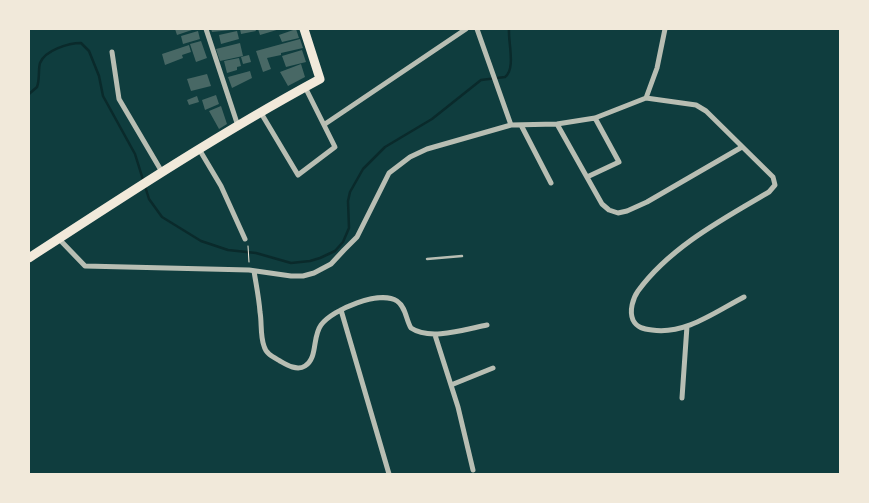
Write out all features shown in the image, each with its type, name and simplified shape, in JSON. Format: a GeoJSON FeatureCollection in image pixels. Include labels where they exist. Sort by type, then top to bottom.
{"type":"FeatureCollection","features":[{"type":"Feature","properties":{"kind":"main road"},"geometry":{"type":"LineString","coordinates":[[29,258],[131,190],[320,79],[304,29]]}},
{"type":"Feature","properties":{"kind":"street"},"geometry":{"type":"LineString","coordinates":[[206,29],[238,126]]}},
{"type":"Feature","properties":{"kind":"street"},"geometry":{"type":"LineString","coordinates":[[325,124],[466,29]]}},
{"type":"Feature","properties":{"kind":"street"},"geometry":{"type":"LineString","coordinates":[[477,29],[511,126]]}},
{"type":"Feature","properties":{"kind":"street"},"geometry":{"type":"LineString","coordinates":[[646,98],[657,68],[665,29]]}},
{"type":"Feature","properties":{"kind":"street"},"geometry":{"type":"LineString","coordinates":[[112,52],[119,99],[162,172]]}},
{"type":"Feature","properties":{"kind":"street"},"geometry":{"type":"LineString","coordinates":[[261,113],[298,176],[336,148],[306,87]]}},
{"type":"Feature","properties":{"kind":"street"},"geometry":{"type":"LineString","coordinates":[[59,239],[84,266],[254,271],[291,276],[314,274],[331,264],[357,237],[389,174],[427,149],[511,126],[557,124],[595,118],[646,98],[696,105],[706,111],[775,181],[773,189],[691,240],[669,258],[637,292],[631,313],[633,319],[638,326],[660,331],[674,330],[687,326],[744,297]]}},
{"type":"Feature","properties":{"kind":"street"},"geometry":{"type":"LineString","coordinates":[[587,177],[619,162],[595,118]]}},
{"type":"Feature","properties":{"kind":"street"},"geometry":{"type":"LineString","coordinates":[[557,124],[602,204],[609,210],[618,213],[647,202],[742,147]]}},
{"type":"Feature","properties":{"kind":"street"},"geometry":{"type":"LineString","coordinates":[[521,125],[551,183]]}},
{"type":"Feature","properties":{"kind":"street"},"geometry":{"type":"LineString","coordinates":[[199,149],[221,186],[244,239]]}},
{"type":"Feature","properties":{"kind":"street"},"geometry":{"type":"LineString","coordinates":[[254,271],[264,348],[268,354],[284,364],[298,368],[304,367],[313,356],[316,334],[321,325],[329,317],[341,310],[365,300],[380,298],[396,300],[401,304],[411,328],[421,333],[435,335],[487,325]]}},
{"type":"Feature","properties":{"kind":"street"},"geometry":{"type":"LineString","coordinates":[[341,310],[389,474]]}},
{"type":"Feature","properties":{"kind":"street"},"geometry":{"type":"LineString","coordinates":[[682,398],[687,326]]}},
{"type":"Feature","properties":{"kind":"street"},"geometry":{"type":"LineString","coordinates":[[435,335],[458,407],[473,470]]}},
{"type":"Feature","properties":{"kind":"street"},"geometry":{"type":"LineString","coordinates":[[451,385],[493,368]]}},
{"type":"Feature","properties":{"kind":"lane"},"geometry":{"type":"LineString","coordinates":[[427,259],[462,256]]}},
{"type":"Feature","properties":{"kind":"path"},"geometry":{"type":"LineString","coordinates":[[248,249],[249,261]]}},
{"type":"Feature","properties":{"kind":"building"},"geometry":{"type":"Polygon","coordinates":[[[175,29],[195,29],[177,35],[175,29]]]}},
{"type":"Feature","properties":{"kind":"building"},"geometry":{"type":"Polygon","coordinates":[[[211,29],[231,29],[231,30],[212,32],[211,29]]]}},
{"type":"Feature","properties":{"kind":"building"},"geometry":{"type":"Polygon","coordinates":[[[240,29],[255,29],[256,31],[241,34],[240,29]]]}},
{"type":"Feature","properties":{"kind":"building"},"geometry":{"type":"Polygon","coordinates":[[[258,29],[280,29],[260,35],[258,29]]]}},
{"type":"Feature","properties":{"kind":"building"},"geometry":{"type":"Polygon","coordinates":[[[296,29],[299,38],[282,42],[279,35],[296,29]]]}},
{"type":"Feature","properties":{"kind":"building"},"geometry":{"type":"Polygon","coordinates":[[[198,31],[200,39],[183,44],[181,36],[198,31]]]}},
{"type":"Feature","properties":{"kind":"building"},"geometry":{"type":"Polygon","coordinates":[[[237,31],[239,39],[221,44],[219,35],[237,31]]]}},
{"type":"Feature","properties":{"kind":"building"},"geometry":{"type":"Polygon","coordinates":[[[300,39],[303,48],[267,58],[271,69],[263,72],[256,51],[300,39]]]}},
{"type":"Feature","properties":{"kind":"building"},"geometry":{"type":"Polygon","coordinates":[[[201,41],[207,58],[196,62],[190,44],[201,41]]]}},
{"type":"Feature","properties":{"kind":"building"},"geometry":{"type":"Polygon","coordinates":[[[240,43],[243,56],[220,61],[216,49],[240,43]]]}},
{"type":"Feature","properties":{"kind":"building"},"geometry":{"type":"Polygon","coordinates":[[[189,45],[191,52],[182,55],[183,58],[165,65],[162,54],[189,45]]]}},
{"type":"Feature","properties":{"kind":"building"},"geometry":{"type":"Polygon","coordinates":[[[302,50],[306,62],[286,67],[282,56],[302,50]]]}},
{"type":"Feature","properties":{"kind":"building"},"geometry":{"type":"Polygon","coordinates":[[[249,55],[251,62],[243,64],[241,57],[249,55]]]}},
{"type":"Feature","properties":{"kind":"building"},"geometry":{"type":"Polygon","coordinates":[[[239,58],[241,66],[237,67],[237,70],[227,73],[224,61],[239,58]]]}},
{"type":"Feature","properties":{"kind":"building"},"geometry":{"type":"Polygon","coordinates":[[[301,64],[305,77],[288,86],[280,72],[301,64]]]}},
{"type":"Feature","properties":{"kind":"building"},"geometry":{"type":"Polygon","coordinates":[[[250,71],[252,78],[232,88],[228,77],[250,71]]]}},
{"type":"Feature","properties":{"kind":"building"},"geometry":{"type":"Polygon","coordinates":[[[207,74],[211,86],[191,91],[187,79],[207,74]]]}},
{"type":"Feature","properties":{"kind":"building"},"geometry":{"type":"Polygon","coordinates":[[[216,95],[219,104],[205,110],[202,100],[216,95]]]}},
{"type":"Feature","properties":{"kind":"building"},"geometry":{"type":"Polygon","coordinates":[[[197,96],[199,102],[189,105],[187,100],[197,96]]]}},
{"type":"Feature","properties":{"kind":"building"},"geometry":{"type":"Polygon","coordinates":[[[221,106],[227,124],[219,129],[209,111],[221,106]]]}},
{"type":"Feature","properties":{"kind":"waterway"},"geometry":{"type":"LineString","coordinates":[[29,94],[37,87],[39,66],[47,54],[70,44],[81,43],[89,51],[99,76],[103,96],[135,154],[149,199],[162,217],[201,241],[228,250],[256,253],[291,263],[310,261],[335,251],[343,242],[349,228],[348,201],[350,192],[363,169],[385,147],[432,119],[481,80],[505,77],[511,62],[509,29]]}}]}
